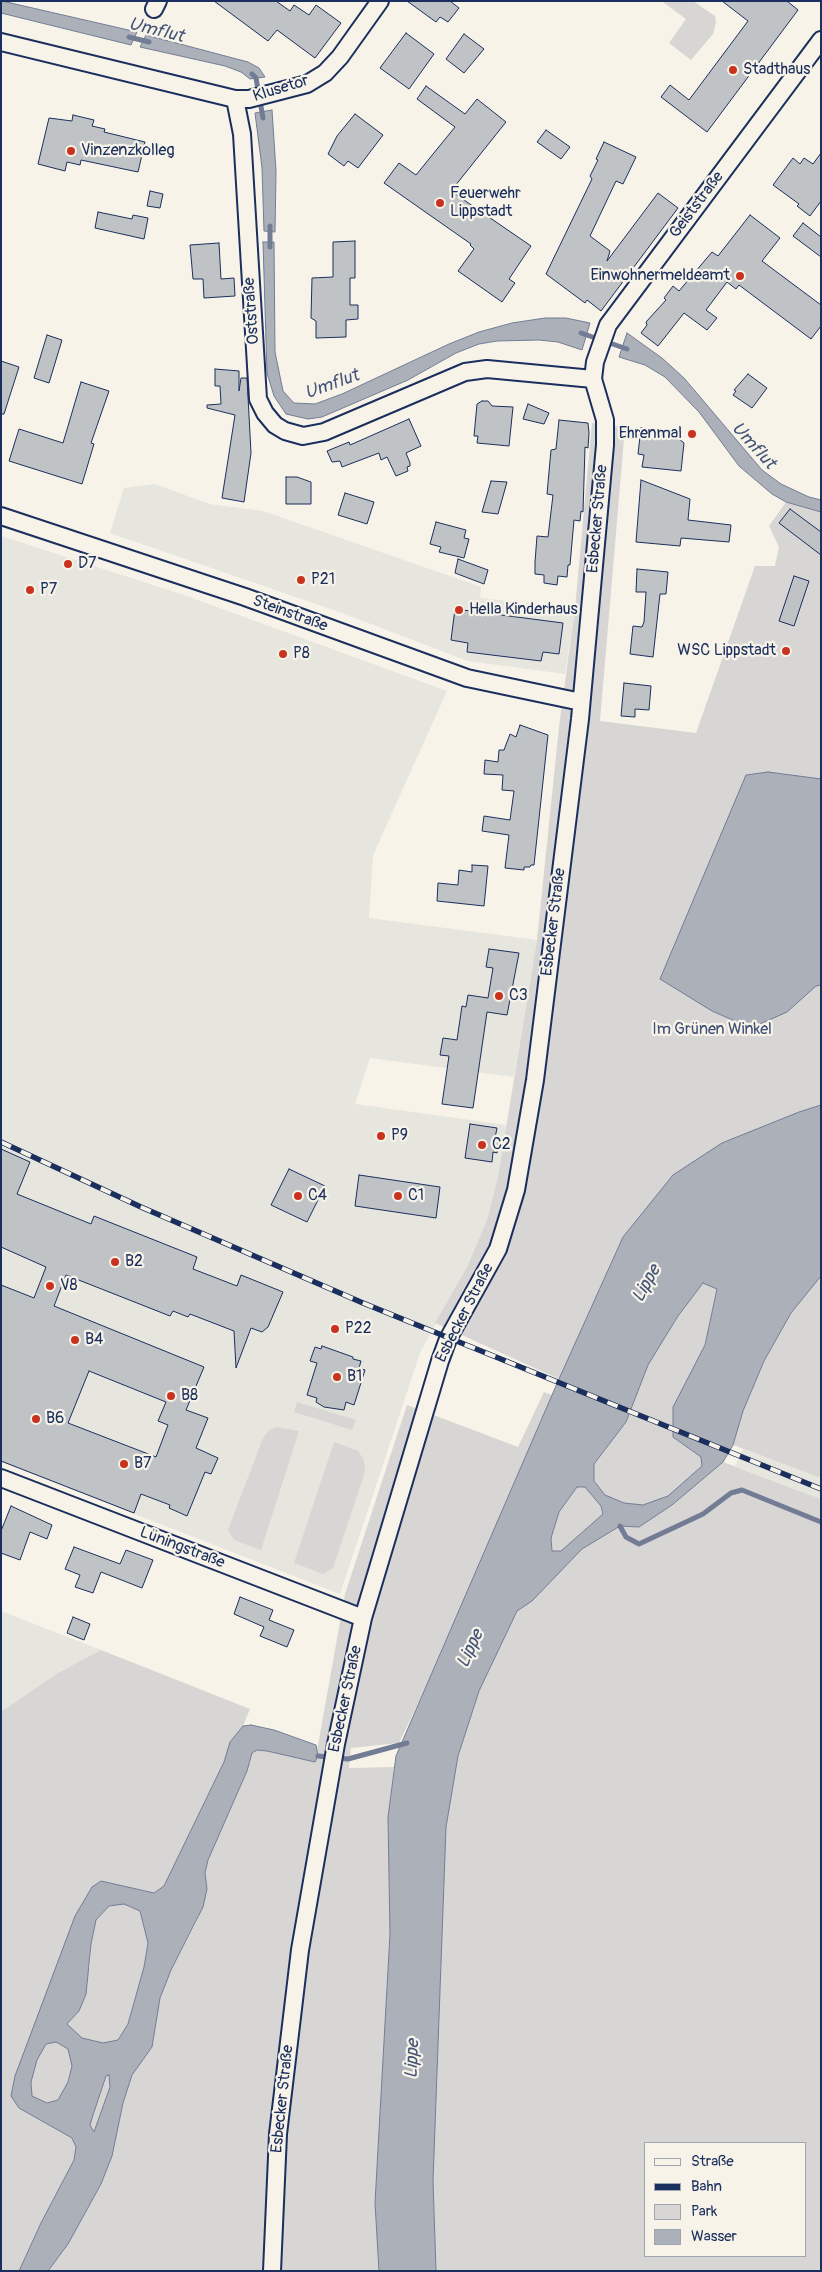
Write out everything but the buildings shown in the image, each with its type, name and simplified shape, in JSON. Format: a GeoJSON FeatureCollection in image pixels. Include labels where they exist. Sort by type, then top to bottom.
{"type":"FeatureCollection","features":[{"type":"Feature","properties":{"kind":"street","name":"Klusetor"},"geometry":{"type":"LineString","coordinates":[[242,99],[279,93],[307,84],[325,73],[340,57],[380,1]]}},
{"type":"Feature","properties":{"kind":"street","name":"Geiststraße"},"geometry":{"type":"LineString","coordinates":[[593,378],[595,362],[608,325],[821,40]]}},
{"type":"Feature","properties":{"kind":"street"},"geometry":{"type":"LineString","coordinates":[[1,42],[242,99]]}},
{"type":"Feature","properties":{"kind":"street","name":"Oststraße"},"geometry":{"type":"LineString","coordinates":[[242,99],[242,134],[258,399],[264,413],[275,425],[285,431],[302,436],[324,432],[465,372],[487,369],[593,378]]}},
{"type":"Feature","properties":{"kind":"street","name":"Esbecker Straße"},"geometry":{"type":"LineString","coordinates":[[272,2271],[282,2105],[300,1950],[333,1759],[363,1618],[432,1383],[448,1339],[498,1249],[516,1190],[535,1080],[581,702],[605,445],[605,420],[593,378]]}},
{"type":"Feature","properties":{"kind":"street","name":"Steinstraße"},"geometry":{"type":"LineString","coordinates":[[1,516],[245,597],[467,678],[581,702]]}},
{"type":"Feature","properties":{"kind":"street","name":"Lüningstraße"},"geometry":{"type":"LineString","coordinates":[[1,1478],[363,1618]]}},
{"type":"Feature","properties":{"kind":"shaded area"},"geometry":{"type":"Polygon","coordinates":[[[155,484],[209,504],[263,511],[467,582],[481,587],[480,598],[575,608],[565,674],[468,661],[342,613],[110,533],[124,488],[155,484]]]}},
{"type":"Feature","properties":{"kind":"shaded area"},"geometry":{"type":"Polygon","coordinates":[[[1,536],[184,595],[447,691],[373,855],[369,918],[537,940],[514,1077],[370,1058],[355,1104],[506,1125],[498,1176],[487,1220],[467,1267],[420,1353],[340,1594],[1,1462],[1,536]]]}},
{"type":"Feature","properties":{"kind":"shaded area"},"geometry":{"type":"Polygon","coordinates":[[[743,1449],[821,1478],[821,1499],[735,1466],[743,1449]]]}},
{"type":"Feature","properties":{"kind":"shaded area"},"geometry":{"type":"Polygon","coordinates":[[[1,1611],[101,1650],[38,1801],[1,1819],[1,1611]]]}},
{"type":"Feature","properties":{"kind":"green space"},"geometry":{"type":"Polygon","coordinates":[[[665,1],[693,1],[715,16],[716,22],[713,34],[691,60],[669,43],[686,19],[664,3],[665,1]]]}},
{"type":"Feature","properties":{"kind":"green space","name":"Im Grünen Winkel"},"geometry":{"type":"Polygon","coordinates":[[[592,423],[625,427],[600,721],[696,733],[755,566],[775,566],[779,547],[769,526],[786,502],[821,512],[821,1105],[799,1112],[623,1237],[559,1379],[435,1323],[467,1267],[487,1220],[498,1176],[537,940],[559,727],[575,608],[592,423]]]}},
{"type":"Feature","properties":{"kind":"green space"},"geometry":{"type":"Polygon","coordinates":[[[821,1276],[821,1478],[733,1445],[743,1411],[764,1361],[791,1313],[821,1276]]]}},
{"type":"Feature","properties":{"kind":"green space"},"geometry":{"type":"Polygon","coordinates":[[[703,1283],[717,1288],[705,1345],[673,1407],[673,1437],[701,1457],[702,1466],[668,1496],[643,1505],[624,1503],[605,1495],[594,1481],[594,1464],[626,1422],[648,1365],[678,1316],[703,1283]]]}},
{"type":"Feature","properties":{"kind":"green space"},"geometry":{"type":"Polygon","coordinates":[[[544,1392],[552,1395],[549,1404],[425,1689],[399,1743],[351,1748],[349,1768],[394,1767],[388,1817],[390,1934],[375,2203],[379,2271],[48,2271],[68,2244],[101,2184],[112,2156],[123,2103],[132,2075],[152,2047],[160,1998],[171,1970],[197,1921],[207,1889],[205,1873],[208,1860],[247,1771],[252,1753],[257,1750],[267,1751],[315,1762],[345,1594],[407,1405],[518,1447],[544,1392]]]}},
{"type":"Feature","properties":{"kind":"green space"},"geometry":{"type":"Polygon","coordinates":[[[297,1402],[356,1420],[352,1430],[294,1412],[297,1402]]]}},
{"type":"Feature","properties":{"kind":"green space"},"geometry":{"type":"Polygon","coordinates":[[[277,1427],[299,1431],[261,1550],[234,1540],[228,1530],[263,1438],[269,1430],[277,1427]]]}},
{"type":"Feature","properties":{"kind":"green space"},"geometry":{"type":"Polygon","coordinates":[[[334,1442],[358,1451],[364,1460],[365,1472],[333,1568],[323,1574],[294,1563],[334,1442]]]}},
{"type":"Feature","properties":{"kind":"green space"},"geometry":{"type":"Polygon","coordinates":[[[723,1462],[821,1499],[821,2271],[436,2271],[433,2181],[446,1827],[458,1756],[479,1691],[517,1611],[532,1601],[582,1549],[620,1526],[639,1527],[672,1505],[723,1462]]]}},
{"type":"Feature","properties":{"kind":"green space"},"geometry":{"type":"Polygon","coordinates":[[[577,1487],[585,1487],[601,1506],[603,1514],[561,1551],[552,1551],[551,1538],[559,1512],[577,1487]]]}},
{"type":"Feature","properties":{"kind":"green space"},"geometry":{"type":"Polygon","coordinates":[[[101,1650],[250,1709],[243,1726],[230,1742],[224,1762],[164,1886],[154,1893],[101,1881],[19,2108],[72,2138],[76,2147],[74,2160],[41,2223],[19,2271],[1,2271],[1,1712],[58,1673],[101,1650]]]}},
{"type":"Feature","properties":{"kind":"green space"},"geometry":{"type":"Polygon","coordinates":[[[124,1904],[140,1911],[148,1943],[144,1967],[128,2024],[118,2040],[103,2043],[82,2038],[67,2025],[79,2011],[90,1965],[91,1944],[96,1920],[109,1906],[124,1904]]]}},
{"type":"Feature","properties":{"kind":"green space"},"geometry":{"type":"Polygon","coordinates":[[[56,2042],[68,2049],[72,2066],[68,2082],[58,2100],[47,2103],[32,2096],[31,2082],[37,2060],[46,2044],[56,2042]]]}},
{"type":"Feature","properties":{"kind":"green space"},"geometry":{"type":"Polygon","coordinates":[[[109,2075],[110,2087],[94,2132],[90,2125],[106,2076],[109,2075]]]}},
{"type":"Feature","properties":{"kind":"water"},"geometry":{"type":"Polygon","coordinates":[[[1,1],[137,32],[131,45],[1,13],[1,1]]]}},
{"type":"Feature","properties":{"kind":"water"},"geometry":{"type":"Polygon","coordinates":[[[146,35],[248,62],[259,68],[265,77],[250,79],[241,72],[225,66],[140,47],[146,35]]]}},
{"type":"Feature","properties":{"kind":"water"},"geometry":{"type":"Polygon","coordinates":[[[272,110],[276,171],[275,232],[264,231],[262,168],[255,113],[272,110]]]}},
{"type":"Feature","properties":{"kind":"water"},"geometry":{"type":"Polygon","coordinates":[[[263,242],[274,242],[275,352],[283,391],[294,403],[315,404],[342,394],[449,344],[479,332],[512,323],[545,318],[566,318],[590,323],[582,350],[558,342],[539,340],[497,341],[479,344],[456,353],[408,380],[322,417],[308,419],[286,414],[274,396],[267,373],[263,242]]]}},
{"type":"Feature","properties":{"kind":"water"},"geometry":{"type":"Polygon","coordinates":[[[627,333],[662,358],[684,378],[762,470],[781,484],[809,497],[821,500],[821,512],[786,502],[772,494],[739,466],[699,412],[665,377],[645,365],[619,357],[627,333]]]}},
{"type":"Feature","properties":{"kind":"water"},"geometry":{"type":"Polygon","coordinates":[[[768,772],[821,779],[821,985],[816,986],[787,1012],[751,1028],[712,1011],[660,979],[746,775],[768,772]]]}},
{"type":"Feature","properties":{"kind":"water","name":"Lippe"},"geometry":{"type":"Polygon","coordinates":[[[821,1105],[821,1276],[791,1313],[764,1361],[743,1411],[733,1445],[723,1462],[672,1505],[639,1527],[620,1526],[582,1549],[532,1601],[517,1611],[479,1691],[458,1756],[446,1827],[433,2181],[436,2271],[379,2271],[375,2203],[390,1934],[388,1817],[396,1756],[559,1379],[623,1237],[673,1175],[722,1143],[821,1105]],[[703,1283],[678,1316],[648,1365],[626,1422],[594,1464],[594,1481],[605,1495],[624,1503],[643,1505],[668,1496],[702,1466],[701,1457],[673,1437],[673,1407],[705,1345],[717,1289],[703,1283]],[[577,1487],[559,1512],[551,1538],[552,1551],[561,1551],[603,1514],[601,1506],[585,1487],[577,1487]]]}},
{"type":"Feature","properties":{"kind":"water"},"geometry":{"type":"Polygon","coordinates":[[[251,1725],[274,1730],[316,1745],[318,1756],[315,1762],[267,1751],[257,1750],[252,1753],[247,1771],[208,1860],[205,1873],[207,1889],[203,1907],[171,1970],[160,1998],[152,2047],[132,2075],[123,2103],[112,2156],[101,2184],[68,2244],[48,2271],[19,2271],[41,2223],[74,2160],[76,2147],[72,2138],[19,2108],[11,2096],[15,2076],[75,1916],[92,1887],[101,1881],[154,1893],[164,1886],[224,1762],[230,1742],[243,1726],[251,1725]],[[124,1904],[109,1906],[96,1920],[91,1944],[86,1994],[79,2011],[67,2024],[82,2038],[103,2043],[118,2040],[128,2024],[144,1967],[148,1943],[140,1911],[124,1904]],[[56,2042],[46,2044],[37,2060],[31,2082],[32,2096],[47,2103],[58,2100],[68,2082],[72,2066],[68,2049],[56,2042]],[[109,2075],[106,2076],[90,2125],[94,2132],[110,2087],[109,2075]]]}},
{"type":"Feature","properties":{"kind":"waterway","name":"Umflut"},"geometry":{"type":"LineString","coordinates":[[129,37],[149,42]]}},
{"type":"Feature","properties":{"kind":"waterway","name":"Umflut"},"geometry":{"type":"LineString","coordinates":[[252,74],[256,78],[263,118]]}},
{"type":"Feature","properties":{"kind":"waterway","name":"Umflut"},"geometry":{"type":"LineString","coordinates":[[270,226],[270,247]]}},
{"type":"Feature","properties":{"kind":"waterway","name":"Umflut"},"geometry":{"type":"LineString","coordinates":[[581,333],[627,349]]}},
{"type":"Feature","properties":{"kind":"waterway"},"geometry":{"type":"LineString","coordinates":[[620,1526],[626,1537],[639,1544],[703,1514],[731,1493],[742,1490],[821,1522]]}},
{"type":"Feature","properties":{"kind":"waterway"},"geometry":{"type":"LineString","coordinates":[[318,1756],[348,1759],[407,1743]]}},
{"type":"Feature","properties":{"kind":"railway"},"geometry":{"type":"LineString","coordinates":[[1,1142],[141,1207],[363,1303],[821,1489]]}},
{"type":"Feature","properties":{"kind":"place","name":"Stadthaus"},"geometry":{"type":"Point","coordinates":[733,70]}},
{"type":"Feature","properties":{"kind":"place","name":"Vinzenzkolleg"},"geometry":{"type":"Point","coordinates":[71,151]}},
{"type":"Feature","properties":{"kind":"place","name":"Feuerwehr Lippstadt"},"geometry":{"type":"Point","coordinates":[440,203]}},
{"type":"Feature","properties":{"kind":"place","name":"Einwohnermeldeamt"},"geometry":{"type":"Point","coordinates":[740,276]}},
{"type":"Feature","properties":{"kind":"place","name":"Ehrenmal"},"geometry":{"type":"Point","coordinates":[692,434]}},
{"type":"Feature","properties":{"kind":"place","name":"D7"},"geometry":{"type":"Point","coordinates":[68,564]}},
{"type":"Feature","properties":{"kind":"place","name":"P21"},"geometry":{"type":"Point","coordinates":[301,580]}},
{"type":"Feature","properties":{"kind":"place","name":"P7"},"geometry":{"type":"Point","coordinates":[30,590]}},
{"type":"Feature","properties":{"kind":"place","name":"Hella Kinderhaus"},"geometry":{"type":"Point","coordinates":[459,610]}},
{"type":"Feature","properties":{"kind":"place","name":"WSC Lippstadt"},"geometry":{"type":"Point","coordinates":[786,651]}},
{"type":"Feature","properties":{"kind":"place","name":"P8"},"geometry":{"type":"Point","coordinates":[283,654]}},
{"type":"Feature","properties":{"kind":"place","name":"C3"},"geometry":{"type":"Point","coordinates":[499,996]}},
{"type":"Feature","properties":{"kind":"place","name":"P9"},"geometry":{"type":"Point","coordinates":[381,1136]}},
{"type":"Feature","properties":{"kind":"place","name":"C2"},"geometry":{"type":"Point","coordinates":[482,1145]}},
{"type":"Feature","properties":{"kind":"place","name":"C4"},"geometry":{"type":"Point","coordinates":[298,1196]}},
{"type":"Feature","properties":{"kind":"place","name":"C1"},"geometry":{"type":"Point","coordinates":[398,1196]}},
{"type":"Feature","properties":{"kind":"place","name":"B2"},"geometry":{"type":"Point","coordinates":[115,1262]}},
{"type":"Feature","properties":{"kind":"place","name":"V8"},"geometry":{"type":"Point","coordinates":[50,1286]}},
{"type":"Feature","properties":{"kind":"place","name":"P22"},"geometry":{"type":"Point","coordinates":[335,1329]}},
{"type":"Feature","properties":{"kind":"place","name":"B4"},"geometry":{"type":"Point","coordinates":[75,1340]}},
{"type":"Feature","properties":{"kind":"place","name":"B1"},"geometry":{"type":"Point","coordinates":[337,1377]}},
{"type":"Feature","properties":{"kind":"place","name":"B8"},"geometry":{"type":"Point","coordinates":[171,1396]}},
{"type":"Feature","properties":{"kind":"place","name":"B6"},"geometry":{"type":"Point","coordinates":[36,1419]}},
{"type":"Feature","properties":{"kind":"place","name":"B7"},"geometry":{"type":"Point","coordinates":[124,1464]}}]}
